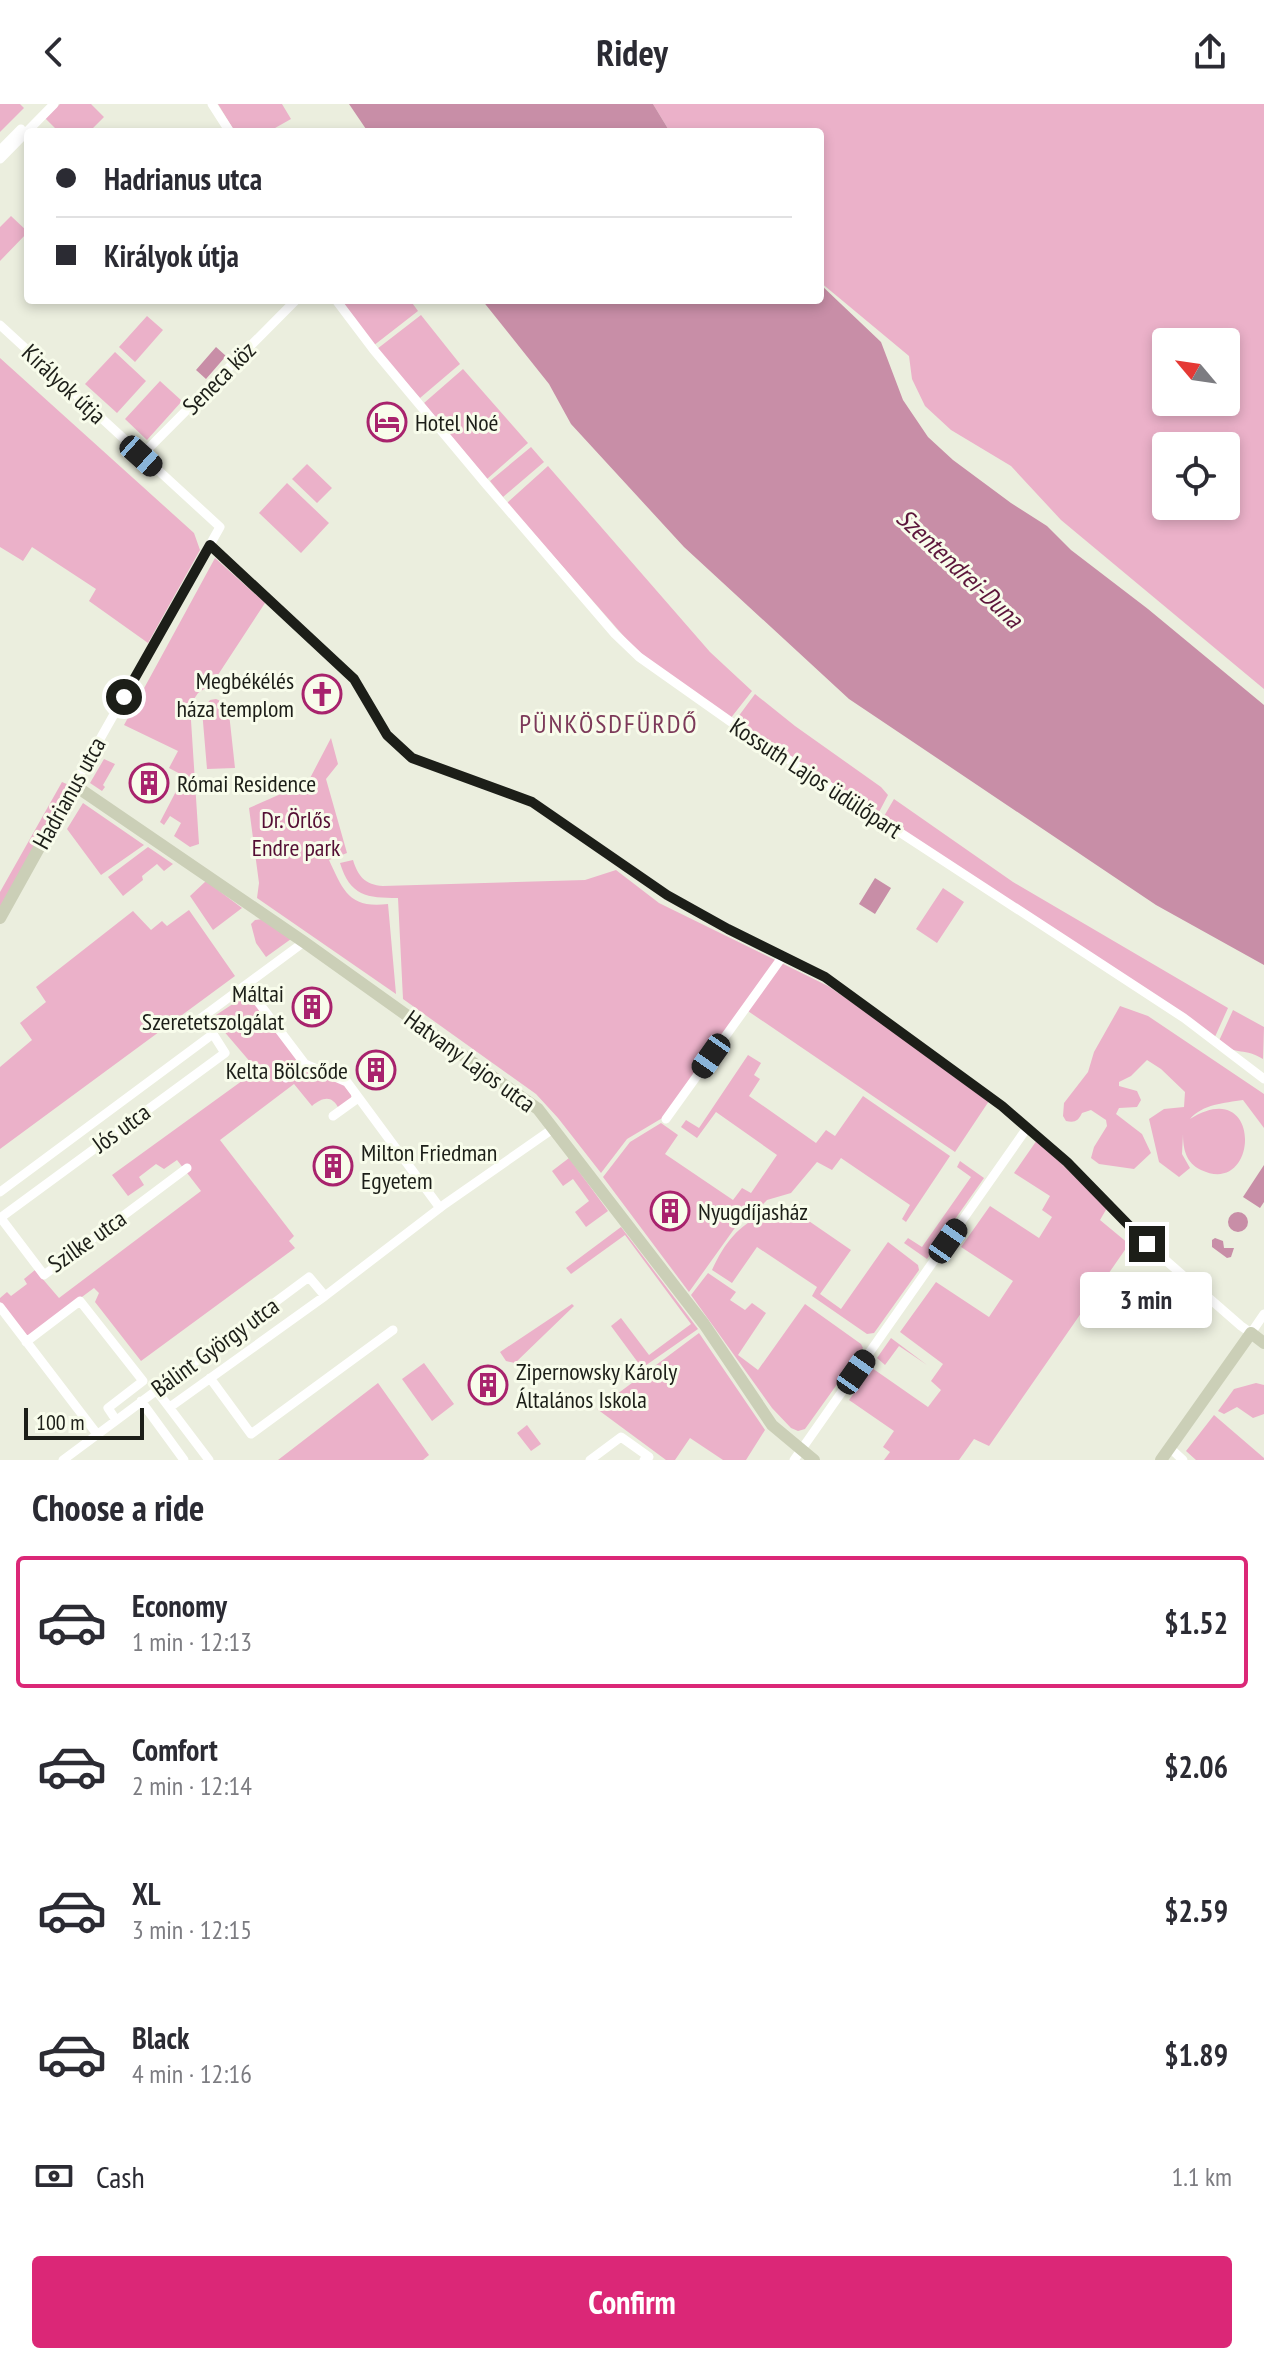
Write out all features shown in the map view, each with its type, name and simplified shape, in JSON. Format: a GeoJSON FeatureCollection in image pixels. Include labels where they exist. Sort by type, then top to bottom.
{"type":"FeatureCollection","features":[{"type":"Feature","properties":{"kind":"street"},"geometry":{"type":"LineString","coordinates":[[0,150],[46,104]]}},
{"type":"Feature","properties":{"kind":"street"},"geometry":{"type":"LineString","coordinates":[[30,128],[54,104]]}},
{"type":"Feature","properties":{"kind":"street"},"geometry":{"type":"LineString","coordinates":[[212,104],[227,128]]}},
{"type":"Feature","properties":{"kind":"street"},"geometry":{"type":"LineString","coordinates":[[0,159],[24,135]]}},
{"type":"Feature","properties":{"kind":"street","name":"Seneca köz"},"geometry":{"type":"LineString","coordinates":[[141,456],[292,304]]}},
{"type":"Feature","properties":{"kind":"street","name":"Kossuth Lajos üdülőpart"},"geometry":{"type":"LineString","coordinates":[[339,304],[485,483],[615,634],[639,657],[731,722],[1184,1018],[1264,1079]]}},
{"type":"Feature","properties":{"kind":"street","name":"Királyok útja"},"geometry":{"type":"LineString","coordinates":[[0,325],[220,527],[210,545]]}},
{"type":"Feature","properties":{"kind":"street"},"geometry":{"type":"LineString","coordinates":[[210,545],[354,679],[387,735],[412,758],[532,802],[667,895],[825,977],[980,1089],[1027,1128],[1067,1162],[1147,1244],[1264,1343]]}},
{"type":"Feature","properties":{"kind":"street","name":"Hadrianus utca"},"geometry":{"type":"LineString","coordinates":[[0,918],[210,545]]}},
{"type":"Feature","properties":{"kind":"street","name":"Hatvany Lajos utca"},"geometry":{"type":"LineString","coordinates":[[74,785],[529,1101],[554,1128],[704,1324],[772,1425],[798,1455],[814,1460]]}},
{"type":"Feature","properties":{"kind":"street","name":"Jós utca"},"geometry":{"type":"LineString","coordinates":[[0,1217],[225,1053],[201,1018],[304,942]]}},
{"type":"Feature","properties":{"kind":"street"},"geometry":{"type":"LineString","coordinates":[[666,1119],[783,956]]}},
{"type":"Feature","properties":{"kind":"street"},"geometry":{"type":"LineString","coordinates":[[246,986],[305,1064],[347,1082],[440,1208]]}},
{"type":"Feature","properties":{"kind":"street","name":"Jós utca"},"geometry":{"type":"LineString","coordinates":[[0,1192],[213,1034]]}},
{"type":"Feature","properties":{"kind":"street"},"geometry":{"type":"LineString","coordinates":[[286,1078],[305,1064]]}},
{"type":"Feature","properties":{"kind":"street"},"geometry":{"type":"LineString","coordinates":[[333,1116],[358,1098]]}},
{"type":"Feature","properties":{"kind":"street","name":"Bálint György utca"},"geometry":{"type":"LineString","coordinates":[[170,1407],[554,1128]]}},
{"type":"Feature","properties":{"kind":"street"},"geometry":{"type":"LineString","coordinates":[[798,1455],[1027,1128]]}},
{"type":"Feature","properties":{"kind":"street","name":"Szilke utca"},"geometry":{"type":"LineString","coordinates":[[0,1217],[44,1275],[187,1168]]}},
{"type":"Feature","properties":{"kind":"street","name":"Bálint György utca"},"geometry":{"type":"LineString","coordinates":[[63,1460],[309,1277],[325,1296]]}},
{"type":"Feature","properties":{"kind":"street"},"geometry":{"type":"LineString","coordinates":[[26,1342],[80,1301],[143,1381],[108,1408],[116,1420]]}},
{"type":"Feature","properties":{"kind":"street"},"geometry":{"type":"LineString","coordinates":[[0,1307],[97,1434]]}},
{"type":"Feature","properties":{"kind":"street"},"geometry":{"type":"LineString","coordinates":[[1161,1460],[1264,1314]]}},
{"type":"Feature","properties":{"kind":"street"},"geometry":{"type":"LineString","coordinates":[[210,1378],[251,1434],[393,1330]]}},
{"type":"Feature","properties":{"kind":"street"},"geometry":{"type":"LineString","coordinates":[[156,1390],[209,1460]]}},
{"type":"Feature","properties":{"kind":"street"},"geometry":{"type":"LineString","coordinates":[[141,1401],[184,1460]]}},
{"type":"Feature","properties":{"kind":"street"},"geometry":{"type":"LineString","coordinates":[[590,1460],[621,1437],[649,1457],[644,1460]]}},
{"type":"Feature","properties":{"kind":"street"},"geometry":{"type":"LineString","coordinates":[[1170,1448],[1183,1460]]}},
{"type":"Feature","properties":{"kind":"green space"},"geometry":{"type":"Polygon","coordinates":[[[0,104],[20,104],[24,108],[0,132],[0,104]]]}},
{"type":"Feature","properties":{"kind":"green space"},"geometry":{"type":"Polygon","coordinates":[[[60,104],[91,104],[104,117],[93,128],[55,128],[45,118],[60,104]]]}},
{"type":"Feature","properties":{"kind":"green space"},"geometry":{"type":"Polygon","coordinates":[[[218,104],[282,104],[291,119],[275,128],[233,128],[218,104]]]}},
{"type":"Feature","properties":{"kind":"green space"},"geometry":{"type":"Polygon","coordinates":[[[653,104],[1264,104],[1264,689],[1061,520],[1011,466],[951,430],[925,406],[912,379],[909,356],[824,285],[824,128],[668,128],[653,104]]]}},
{"type":"Feature","properties":{"kind":"green space"},"geometry":{"type":"Polygon","coordinates":[[[11,216],[24,228],[24,236],[0,261],[0,227],[11,216]]]}},
{"type":"Feature","properties":{"kind":"green space"},"geometry":{"type":"Polygon","coordinates":[[[343,304],[413,304],[418,311],[373,346],[343,304]]]}},
{"type":"Feature","properties":{"kind":"green space"},"geometry":{"type":"Polygon","coordinates":[[[421,315],[460,364],[420,398],[377,349],[421,315]]]}},
{"type":"Feature","properties":{"kind":"green space"},"geometry":{"type":"Polygon","coordinates":[[[147,316],[163,330],[135,362],[119,347],[147,316]]]}},
{"type":"Feature","properties":{"kind":"green space"},"geometry":{"type":"Polygon","coordinates":[[[115,352],[146,381],[117,413],[85,384],[115,352]]]}},
{"type":"Feature","properties":{"kind":"green space"},"geometry":{"type":"Polygon","coordinates":[[[0,358],[194,533],[200,550],[148,643],[89,601],[96,589],[32,547],[23,561],[0,547],[0,358]]]}},
{"type":"Feature","properties":{"kind":"green space"},"geometry":{"type":"Polygon","coordinates":[[[463,369],[528,443],[487,479],[424,403],[463,369]]]}},
{"type":"Feature","properties":{"kind":"green space"},"geometry":{"type":"Polygon","coordinates":[[[160,381],[182,401],[147,440],[125,419],[160,381]]]}},
{"type":"Feature","properties":{"kind":"green space"},"geometry":{"type":"Polygon","coordinates":[[[531,447],[544,462],[503,497],[490,481],[531,447]]]}},
{"type":"Feature","properties":{"kind":"green space"},"geometry":{"type":"Polygon","coordinates":[[[307,464],[332,488],[317,503],[292,479],[307,464]]]}},
{"type":"Feature","properties":{"kind":"green space"},"geometry":{"type":"Polygon","coordinates":[[[548,466],[710,652],[752,691],[730,719],[635,649],[507,503],[548,466]]]}},
{"type":"Feature","properties":{"kind":"green space"},"geometry":{"type":"Polygon","coordinates":[[[287,483],[329,523],[301,553],[259,513],[287,483]]]}},
{"type":"Feature","properties":{"kind":"green space"},"geometry":{"type":"Polygon","coordinates":[[[215,558],[265,603],[212,684],[198,693],[190,705],[199,844],[190,847],[174,836],[181,823],[170,816],[164,825],[160,822],[184,776],[169,768],[178,751],[124,725],[215,558]]]}},
{"type":"Feature","properties":{"kind":"green space"},"geometry":{"type":"Polygon","coordinates":[[[755,694],[881,787],[888,795],[878,814],[735,721],[755,694]]]}},
{"type":"Feature","properties":{"kind":"green space"},"geometry":{"type":"Polygon","coordinates":[[[210,700],[228,704],[235,768],[207,769],[202,710],[210,700]]]}},
{"type":"Feature","properties":{"kind":"green space","name":"Dr. Örlős Endre park"},"geometry":{"type":"Polygon","coordinates":[[[331,738],[338,764],[326,779],[347,853],[329,860],[349,895],[364,903],[388,904],[396,994],[257,898],[259,883],[249,808],[308,782],[331,738]]]}},
{"type":"Feature","properties":{"kind":"green space"},"geometry":{"type":"Polygon","coordinates":[[[104,759],[115,764],[102,791],[90,783],[104,759]]]}},
{"type":"Feature","properties":{"kind":"green space"},"geometry":{"type":"Polygon","coordinates":[[[62,782],[69,785],[0,907],[0,892],[62,782]]]}},
{"type":"Feature","properties":{"kind":"green space"},"geometry":{"type":"Polygon","coordinates":[[[894,799],[1013,882],[1228,1008],[1214,1039],[883,818],[894,799]]]}},
{"type":"Feature","properties":{"kind":"green space"},"geometry":{"type":"Polygon","coordinates":[[[83,803],[144,845],[101,875],[67,829],[83,803]]]}},
{"type":"Feature","properties":{"kind":"green space"},"geometry":{"type":"Polygon","coordinates":[[[148,847],[173,864],[164,871],[157,864],[123,896],[108,877],[148,847]]]}},
{"type":"Feature","properties":{"kind":"green space"},"geometry":{"type":"Polygon","coordinates":[[[353,860],[363,879],[383,886],[585,880],[616,870],[659,903],[828,986],[989,1101],[955,1152],[742,1007],[664,1117],[627,1139],[601,1173],[536,1094],[403,999],[398,898],[369,896],[355,889],[340,863],[353,860]]]}},
{"type":"Feature","properties":{"kind":"green space"},"geometry":{"type":"Polygon","coordinates":[[[206,881],[242,908],[213,930],[190,896],[206,881]]]}},
{"type":"Feature","properties":{"kind":"green space"},"geometry":{"type":"Polygon","coordinates":[[[943,888],[964,902],[937,943],[916,929],[943,888]]]}},
{"type":"Feature","properties":{"kind":"green space"},"geometry":{"type":"Polygon","coordinates":[[[189,910],[235,976],[0,1149],[0,1067],[32,1040],[20,1023],[46,1002],[36,987],[133,911],[151,930],[162,921],[167,926],[189,910]]]}},
{"type":"Feature","properties":{"kind":"green space"},"geometry":{"type":"Polygon","coordinates":[[[263,919],[291,939],[266,957],[256,943],[251,924],[263,919]]]}},
{"type":"Feature","properties":{"kind":"green space"},"geometry":{"type":"Polygon","coordinates":[[[248,994],[305,1068],[342,1083],[351,1094],[351,1101],[339,1109],[327,1099],[312,1106],[294,1084],[220,1140],[294,1236],[289,1241],[295,1248],[141,1361],[95,1302],[99,1293],[94,1288],[28,1337],[0,1302],[7,1292],[11,1296],[27,1284],[24,1279],[35,1270],[59,1298],[201,1191],[177,1160],[164,1169],[156,1164],[139,1177],[144,1185],[128,1196],[112,1175],[257,1070],[216,1022],[216,1015],[248,994]]]}},
{"type":"Feature","properties":{"kind":"green space"},"geometry":{"type":"Polygon","coordinates":[[[1120,1006],[1148,1016],[1264,1094],[1264,1128],[1243,1100],[1207,1107],[1190,1119],[1214,1109],[1231,1112],[1241,1122],[1245,1138],[1243,1154],[1234,1167],[1220,1174],[1196,1167],[1186,1155],[1183,1134],[1182,1154],[1190,1168],[1179,1177],[1159,1162],[1149,1119],[1164,1109],[1184,1107],[1185,1092],[1147,1060],[1131,1076],[1119,1082],[1119,1086],[1137,1091],[1141,1100],[1137,1107],[1119,1108],[1116,1114],[1142,1134],[1151,1153],[1134,1169],[1099,1164],[1091,1158],[1107,1126],[1106,1120],[1091,1110],[1082,1113],[1076,1121],[1066,1121],[1063,1116],[1064,1103],[1088,1072],[1094,1052],[1120,1006]]]}},
{"type":"Feature","properties":{"kind":"green space"},"geometry":{"type":"Polygon","coordinates":[[[1233,1010],[1264,1027],[1263,1059],[1218,1043],[1233,1010]]]}},
{"type":"Feature","properties":{"kind":"green space"},"geometry":{"type":"Polygon","coordinates":[[[748,1055],[761,1063],[754,1075],[760,1079],[749,1096],[816,1143],[826,1130],[835,1136],[863,1096],[950,1156],[906,1222],[902,1219],[910,1205],[841,1158],[832,1170],[817,1162],[791,1193],[767,1200],[752,1216],[737,1225],[689,1292],[603,1177],[630,1142],[661,1123],[678,1135],[665,1154],[733,1200],[742,1188],[751,1193],[777,1155],[716,1112],[697,1138],[681,1127],[686,1120],[699,1128],[748,1055]]]}},
{"type":"Feature","properties":{"kind":"green space"},"geometry":{"type":"Polygon","coordinates":[[[1037,1140],[1107,1208],[1100,1220],[1129,1244],[989,1446],[974,1439],[959,1460],[884,1460],[890,1452],[883,1447],[894,1431],[849,1400],[872,1368],[928,1407],[941,1390],[931,1381],[943,1364],[900,1332],[936,1282],[989,1317],[1013,1281],[961,1247],[990,1206],[1039,1238],[1052,1217],[1042,1210],[1050,1196],[1014,1173],[1037,1140]]]}},
{"type":"Feature","properties":{"kind":"green space"},"geometry":{"type":"Polygon","coordinates":[[[569,1158],[608,1211],[586,1227],[575,1212],[589,1201],[573,1179],[563,1186],[552,1171],[569,1158]]]}},
{"type":"Feature","properties":{"kind":"green space"},"geometry":{"type":"Polygon","coordinates":[[[960,1161],[984,1178],[927,1259],[904,1243],[908,1238],[922,1247],[971,1177],[957,1167],[960,1161]]]}},
{"type":"Feature","properties":{"kind":"green space"},"geometry":{"type":"Polygon","coordinates":[[[787,1206],[851,1250],[820,1294],[841,1309],[888,1242],[918,1265],[919,1270],[874,1333],[867,1334],[812,1296],[817,1287],[757,1247],[732,1283],[712,1270],[740,1229],[760,1216],[787,1206]]]}},
{"type":"Feature","properties":{"kind":"green space"},"geometry":{"type":"Polygon","coordinates":[[[621,1227],[698,1329],[642,1368],[611,1326],[621,1318],[649,1355],[691,1324],[625,1235],[571,1274],[566,1268],[621,1227]]]}},
{"type":"Feature","properties":{"kind":"green space"},"geometry":{"type":"Polygon","coordinates":[[[708,1273],[736,1292],[730,1300],[745,1310],[752,1303],[766,1313],[738,1355],[758,1370],[805,1304],[861,1344],[863,1348],[805,1429],[798,1431],[791,1428],[772,1408],[691,1295],[708,1273]]]}},
{"type":"Feature","properties":{"kind":"green space"},"geometry":{"type":"Polygon","coordinates":[[[572,1304],[574,1306],[515,1363],[506,1361],[500,1352],[572,1304]]]}},
{"type":"Feature","properties":{"kind":"green space"},"geometry":{"type":"Polygon","coordinates":[[[699,1333],[765,1430],[746,1460],[723,1460],[690,1438],[675,1460],[666,1460],[597,1409],[699,1333]]]}},
{"type":"Feature","properties":{"kind":"green space"},"geometry":{"type":"Polygon","coordinates":[[[891,1338],[927,1365],[899,1346],[885,1365],[877,1358],[891,1338]]]}},
{"type":"Feature","properties":{"kind":"green space"},"geometry":{"type":"Polygon","coordinates":[[[424,1363],[454,1404],[432,1421],[402,1379],[424,1363]]]}},
{"type":"Feature","properties":{"kind":"green space"},"geometry":{"type":"Polygon","coordinates":[[[378,1383],[429,1455],[423,1460],[278,1460],[378,1383]]]}},
{"type":"Feature","properties":{"kind":"green space"},"geometry":{"type":"Polygon","coordinates":[[[1256,1383],[1264,1385],[1264,1414],[1253,1418],[1237,1407],[1224,1414],[1218,1411],[1234,1389],[1256,1383]]]}},
{"type":"Feature","properties":{"kind":"green space"},"geometry":{"type":"Polygon","coordinates":[[[1214,1415],[1264,1460],[1196,1460],[1186,1451],[1214,1415]]]}},
{"type":"Feature","properties":{"kind":"green space"},"geometry":{"type":"Polygon","coordinates":[[[527,1425],[541,1444],[531,1451],[517,1433],[527,1425]]]}},
{"type":"Feature","properties":{"kind":"water"},"geometry":{"type":"Polygon","coordinates":[[[349,104],[653,104],[668,128],[365,128],[349,104]]]}},
{"type":"Feature","properties":{"kind":"water","name":"Szentendrei-Duna"},"geometry":{"type":"Polygon","coordinates":[[[824,288],[881,342],[903,400],[928,437],[953,460],[1047,526],[1071,550],[1264,705],[1264,965],[1156,905],[849,699],[684,547],[571,424],[549,384],[485,304],[824,304],[824,288]]]}},
{"type":"Feature","properties":{"kind":"water"},"geometry":{"type":"Polygon","coordinates":[[[216,347],[226,356],[206,379],[196,370],[216,347]]]}},
{"type":"Feature","properties":{"kind":"water"},"geometry":{"type":"Polygon","coordinates":[[[875,878],[891,888],[875,914],[859,904],[875,878]]]}},
{"type":"Feature","properties":{"kind":"water"},"geometry":{"type":"Polygon","coordinates":[[[1264,1165],[1264,1202],[1260,1208],[1243,1197],[1264,1165]]]}},
{"type":"Feature","properties":{"kind":"water"},"geometry":{"type":"Polygon","coordinates":[[[1238,1212],[1245,1215],[1248,1222],[1245,1229],[1238,1232],[1231,1229],[1228,1222],[1231,1215],[1238,1212]]]}},
{"type":"Feature","properties":{"kind":"water"},"geometry":{"type":"Polygon","coordinates":[[[1215,1238],[1223,1241],[1224,1248],[1234,1248],[1231,1257],[1227,1258],[1212,1247],[1215,1238]]]}},
{"type":"Feature","properties":{"kind":"place","name":"Hotel Noé"},"geometry":{"type":"Point","coordinates":[387,422]}},
{"type":"Feature","properties":{"kind":"place","name":"Megbékélés háza templom"},"geometry":{"type":"Point","coordinates":[322,694]}},
{"type":"Feature","properties":{"kind":"place","name":"Római Residence"},"geometry":{"type":"Point","coordinates":[149,783]}},
{"type":"Feature","properties":{"kind":"place","name":"Máltai Szeretetszolgálat"},"geometry":{"type":"Point","coordinates":[312,1007]}},
{"type":"Feature","properties":{"kind":"place","name":"Kelta Bölcsőde"},"geometry":{"type":"Point","coordinates":[376,1070]}},
{"type":"Feature","properties":{"kind":"place","name":"Milton Friedman Egyetem"},"geometry":{"type":"Point","coordinates":[333,1166]}},
{"type":"Feature","properties":{"kind":"place","name":"Nyugdíjasház"},"geometry":{"type":"Point","coordinates":[670,1211]}},
{"type":"Feature","properties":{"kind":"place","name":"Zipernowsky Károly Általános Iskola"},"geometry":{"type":"Point","coordinates":[488,1385]}},
{"type":"Feature","properties":{"kind":"district","name":"PÜNKÖSDFÜRDŐ"},"geometry":{"type":"Point","coordinates":[609,723]}},
{"type":"Feature","properties":{"kind":"route"},"geometry":{"type":"LineString","coordinates":[[124,697],[210,545],[354,679],[387,735],[412,758],[532,802],[667,895],[825,977],[1002,1106],[1067,1162],[1147,1244]]}}]}
